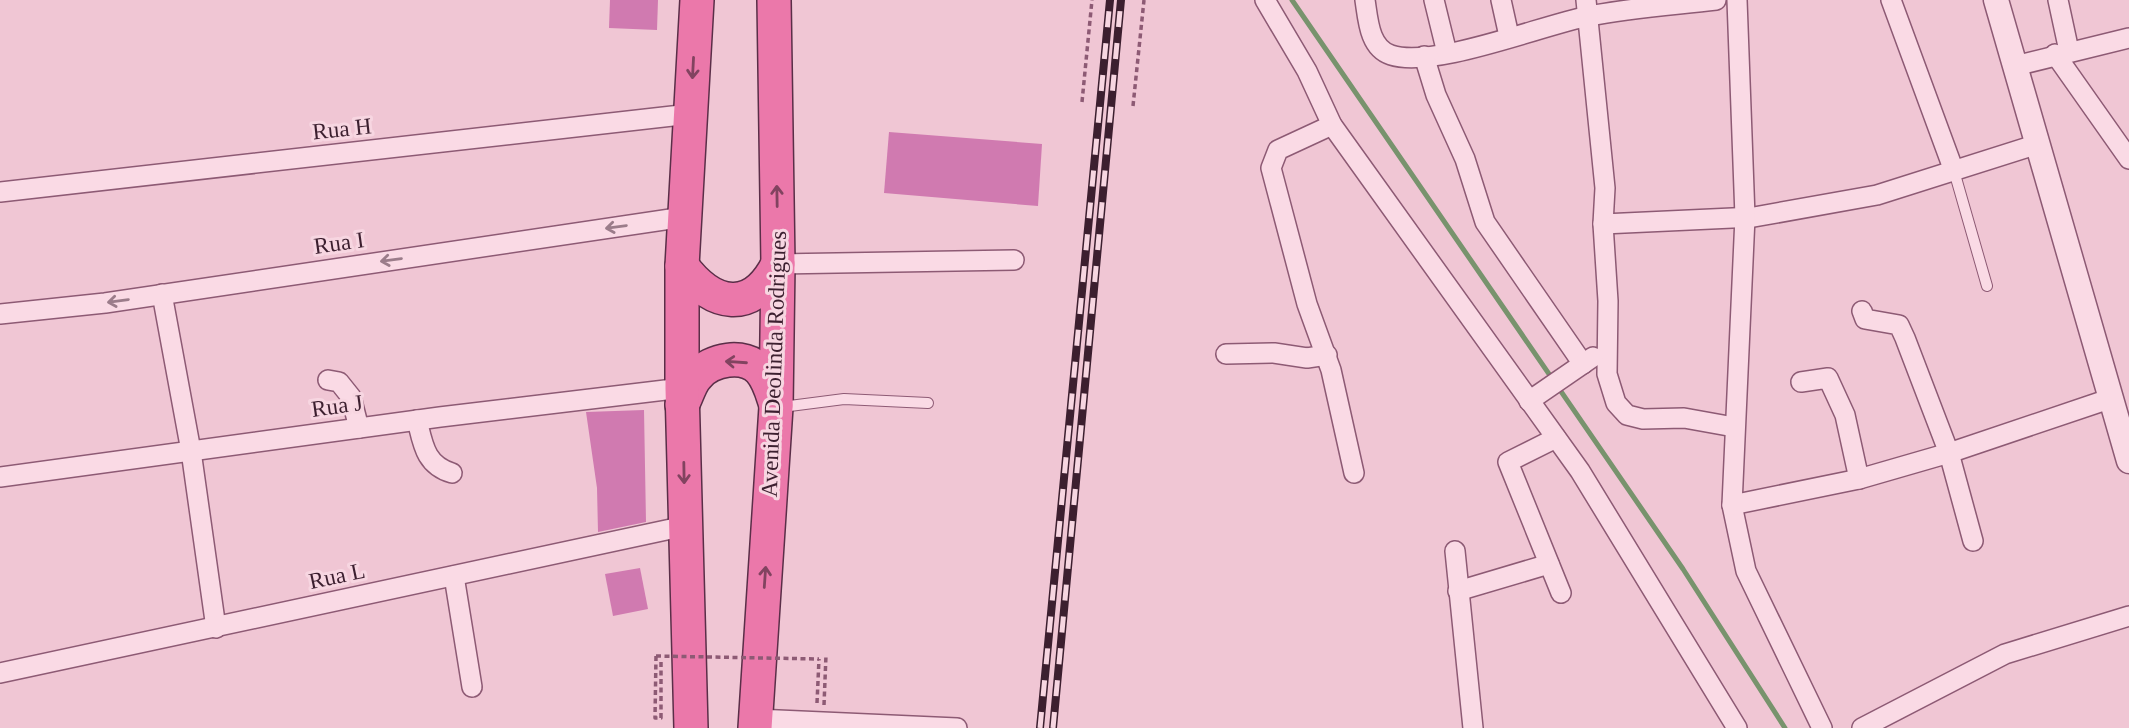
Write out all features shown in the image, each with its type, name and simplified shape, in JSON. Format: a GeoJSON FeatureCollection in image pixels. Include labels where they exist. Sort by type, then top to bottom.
{"type":"FeatureCollection","features":[{"type":"Feature","properties":{"kind":"highway"},"geometry":{"type":"LineString","coordinates":[[691,728],[682,397],[682,266],[697,0]]}},
{"type":"Feature","properties":{"kind":"highway","name":"Avenida Deolinda Rodrigues"},"geometry":{"type":"LineString","coordinates":[[755,724],[776,407],[778,264],[774,0]]}},
{"type":"Feature","properties":{"kind":"highway"},"geometry":{"type":"LineString","coordinates":[[682,266],[704,291],[719,298],[739,299],[755,294],[768,285],[778,264]]}},
{"type":"Feature","properties":{"kind":"highway"},"geometry":{"type":"LineString","coordinates":[[682,397],[697,376],[715,362],[732,360],[749,363],[760,369],[771,387],[776,407]]}},
{"type":"Feature","properties":{"kind":"street"},"geometry":{"type":"LineString","coordinates":[[1265,0],[1307,71],[1332,125],[1535,397],[1556,438],[1587,482],[1737,728]]}},
{"type":"Feature","properties":{"kind":"street"},"geometry":{"type":"LineString","coordinates":[[1365,0],[1370,28],[1382,50],[1392,55],[1424,56],[1447,53],[1509,36],[1588,8],[1716,0]]}},
{"type":"Feature","properties":{"kind":"street"},"geometry":{"type":"LineString","coordinates":[[1434,0],[1447,53]]}},
{"type":"Feature","properties":{"kind":"street"},"geometry":{"type":"LineString","coordinates":[[1501,0],[1509,36]]}},
{"type":"Feature","properties":{"kind":"street"},"geometry":{"type":"LineString","coordinates":[[1737,0],[1745,217],[1732,505],[1746,571],[1822,728]]}},
{"type":"Feature","properties":{"kind":"street"},"geometry":{"type":"LineString","coordinates":[[1891,0],[1954,171]]}},
{"type":"Feature","properties":{"kind":"street"},"geometry":{"type":"LineString","coordinates":[[1996,0],[2129,461]]}},
{"type":"Feature","properties":{"kind":"street"},"geometry":{"type":"LineString","coordinates":[[2058,0],[2062,53],[2129,159]]}},
{"type":"Feature","properties":{"kind":"street"},"geometry":{"type":"LineString","coordinates":[[1588,8],[1605,188],[1608,301],[1606,349],[1609,389],[1616,403],[1627,415],[1643,419],[1684,418],[1734,427]]}},
{"type":"Feature","properties":{"kind":"street"},"geometry":{"type":"LineString","coordinates":[[2015,66],[2129,38]]}},
{"type":"Feature","properties":{"kind":"street"},"geometry":{"type":"LineString","coordinates":[[1424,56],[1436,95],[1465,159],[1485,222],[1577,368]]}},
{"type":"Feature","properties":{"kind":"street","name":"Rua H"},"geometry":{"type":"LineString","coordinates":[[0,191],[690,114]]}},
{"type":"Feature","properties":{"kind":"street"},"geometry":{"type":"LineString","coordinates":[[1332,125],[1278,150],[1271,168],[1307,304],[1327,355],[1354,473]]}},
{"type":"Feature","properties":{"kind":"street"},"geometry":{"type":"LineString","coordinates":[[1604,224],[1745,217],[1877,195],[2038,144]]}},
{"type":"Feature","properties":{"kind":"street","name":"Rua I"},"geometry":{"type":"LineString","coordinates":[[0,314],[162,294],[684,217]]}},
{"type":"Feature","properties":{"kind":"street"},"geometry":{"type":"LineString","coordinates":[[778,264],[1014,260]]}},
{"type":"Feature","properties":{"kind":"street"},"geometry":{"type":"LineString","coordinates":[[162,294],[191,451],[216,628]]}},
{"type":"Feature","properties":{"kind":"street"},"geometry":{"type":"LineString","coordinates":[[1862,311],[1864,319],[1899,325],[1949,453],[1973,541]]}},
{"type":"Feature","properties":{"kind":"street"},"geometry":{"type":"LineString","coordinates":[[1535,397],[1606,349]]}},
{"type":"Feature","properties":{"kind":"street"},"geometry":{"type":"LineString","coordinates":[[1226,354],[1273,353],[1307,358],[1327,355]]}},
{"type":"Feature","properties":{"kind":"street"},"geometry":{"type":"LineString","coordinates":[[1801,382],[1828,378],[1844,415],[1859,479]]}},
{"type":"Feature","properties":{"kind":"street"},"geometry":{"type":"LineString","coordinates":[[328,380],[339,382],[351,397],[359,428]]}},
{"type":"Feature","properties":{"kind":"street","name":"Rua J"},"geometry":{"type":"LineString","coordinates":[[0,477],[416,420],[682,397]]}},
{"type":"Feature","properties":{"kind":"street"},"geometry":{"type":"LineString","coordinates":[[1732,505],[1859,479],[1949,453],[2112,398]]}},
{"type":"Feature","properties":{"kind":"street"},"geometry":{"type":"LineString","coordinates":[[416,420],[427,457],[440,470],[452,474]]}},
{"type":"Feature","properties":{"kind":"street"},"geometry":{"type":"LineString","coordinates":[[1556,438],[1508,462],[1560,593]]}},
{"type":"Feature","properties":{"kind":"street","name":"Rua L"},"geometry":{"type":"LineString","coordinates":[[0,673],[685,526]]}},
{"type":"Feature","properties":{"kind":"street"},"geometry":{"type":"LineString","coordinates":[[1455,551],[1473,728]]}},
{"type":"Feature","properties":{"kind":"street"},"geometry":{"type":"LineString","coordinates":[[1458,592],[1549,564]]}},
{"type":"Feature","properties":{"kind":"street"},"geometry":{"type":"LineString","coordinates":[[454,576],[472,687]]}},
{"type":"Feature","properties":{"kind":"street"},"geometry":{"type":"LineString","coordinates":[[1862,728],[2005,653],[2129,616]]}},
{"type":"Feature","properties":{"kind":"street"},"geometry":{"type":"LineString","coordinates":[[755,724],[957,728]]}},
{"type":"Feature","properties":{"kind":"lane"},"geometry":{"type":"LineString","coordinates":[[1954,171],[1987,286]]}},
{"type":"Feature","properties":{"kind":"lane"},"geometry":{"type":"LineString","coordinates":[[776,407],[844,399],[928,402]]}},
{"type":"Feature","properties":{"kind":"path"},"geometry":{"type":"LineString","coordinates":[[1082,103],[1092,0]]}},
{"type":"Feature","properties":{"kind":"path"},"geometry":{"type":"LineString","coordinates":[[1133,106],[1144,0]]}},
{"type":"Feature","properties":{"kind":"path"},"geometry":{"type":"LineString","coordinates":[[824,706],[826,655]]}},
{"type":"Feature","properties":{"kind":"path"},"geometry":{"type":"LineString","coordinates":[[661,660],[661,718],[655,718],[656,656],[819,659],[817,706]]}},
{"type":"Feature","properties":{"kind":"building"},"geometry":{"type":"Polygon","coordinates":[[[610,0],[658,0],[657,30],[609,28],[610,0]]]}},
{"type":"Feature","properties":{"kind":"building"},"geometry":{"type":"Polygon","coordinates":[[[889,132],[1042,144],[1038,206],[884,193],[889,132]]]}},
{"type":"Feature","properties":{"kind":"building"},"geometry":{"type":"Polygon","coordinates":[[[644,410],[646,522],[598,532],[597,488],[586,412],[644,410]]]}},
{"type":"Feature","properties":{"kind":"building"},"geometry":{"type":"Polygon","coordinates":[[[640,568],[648,609],[613,616],[605,574],[640,568]]]}},
{"type":"Feature","properties":{"kind":"waterway"},"geometry":{"type":"LineString","coordinates":[[1292,0],[1683,569],[1785,728]]}},
{"type":"Feature","properties":{"kind":"railway"},"geometry":{"type":"LineString","coordinates":[[1040,728],[1110,0]]}},
{"type":"Feature","properties":{"kind":"railway"},"geometry":{"type":"LineString","coordinates":[[1053,728],[1121,0]]}}]}
